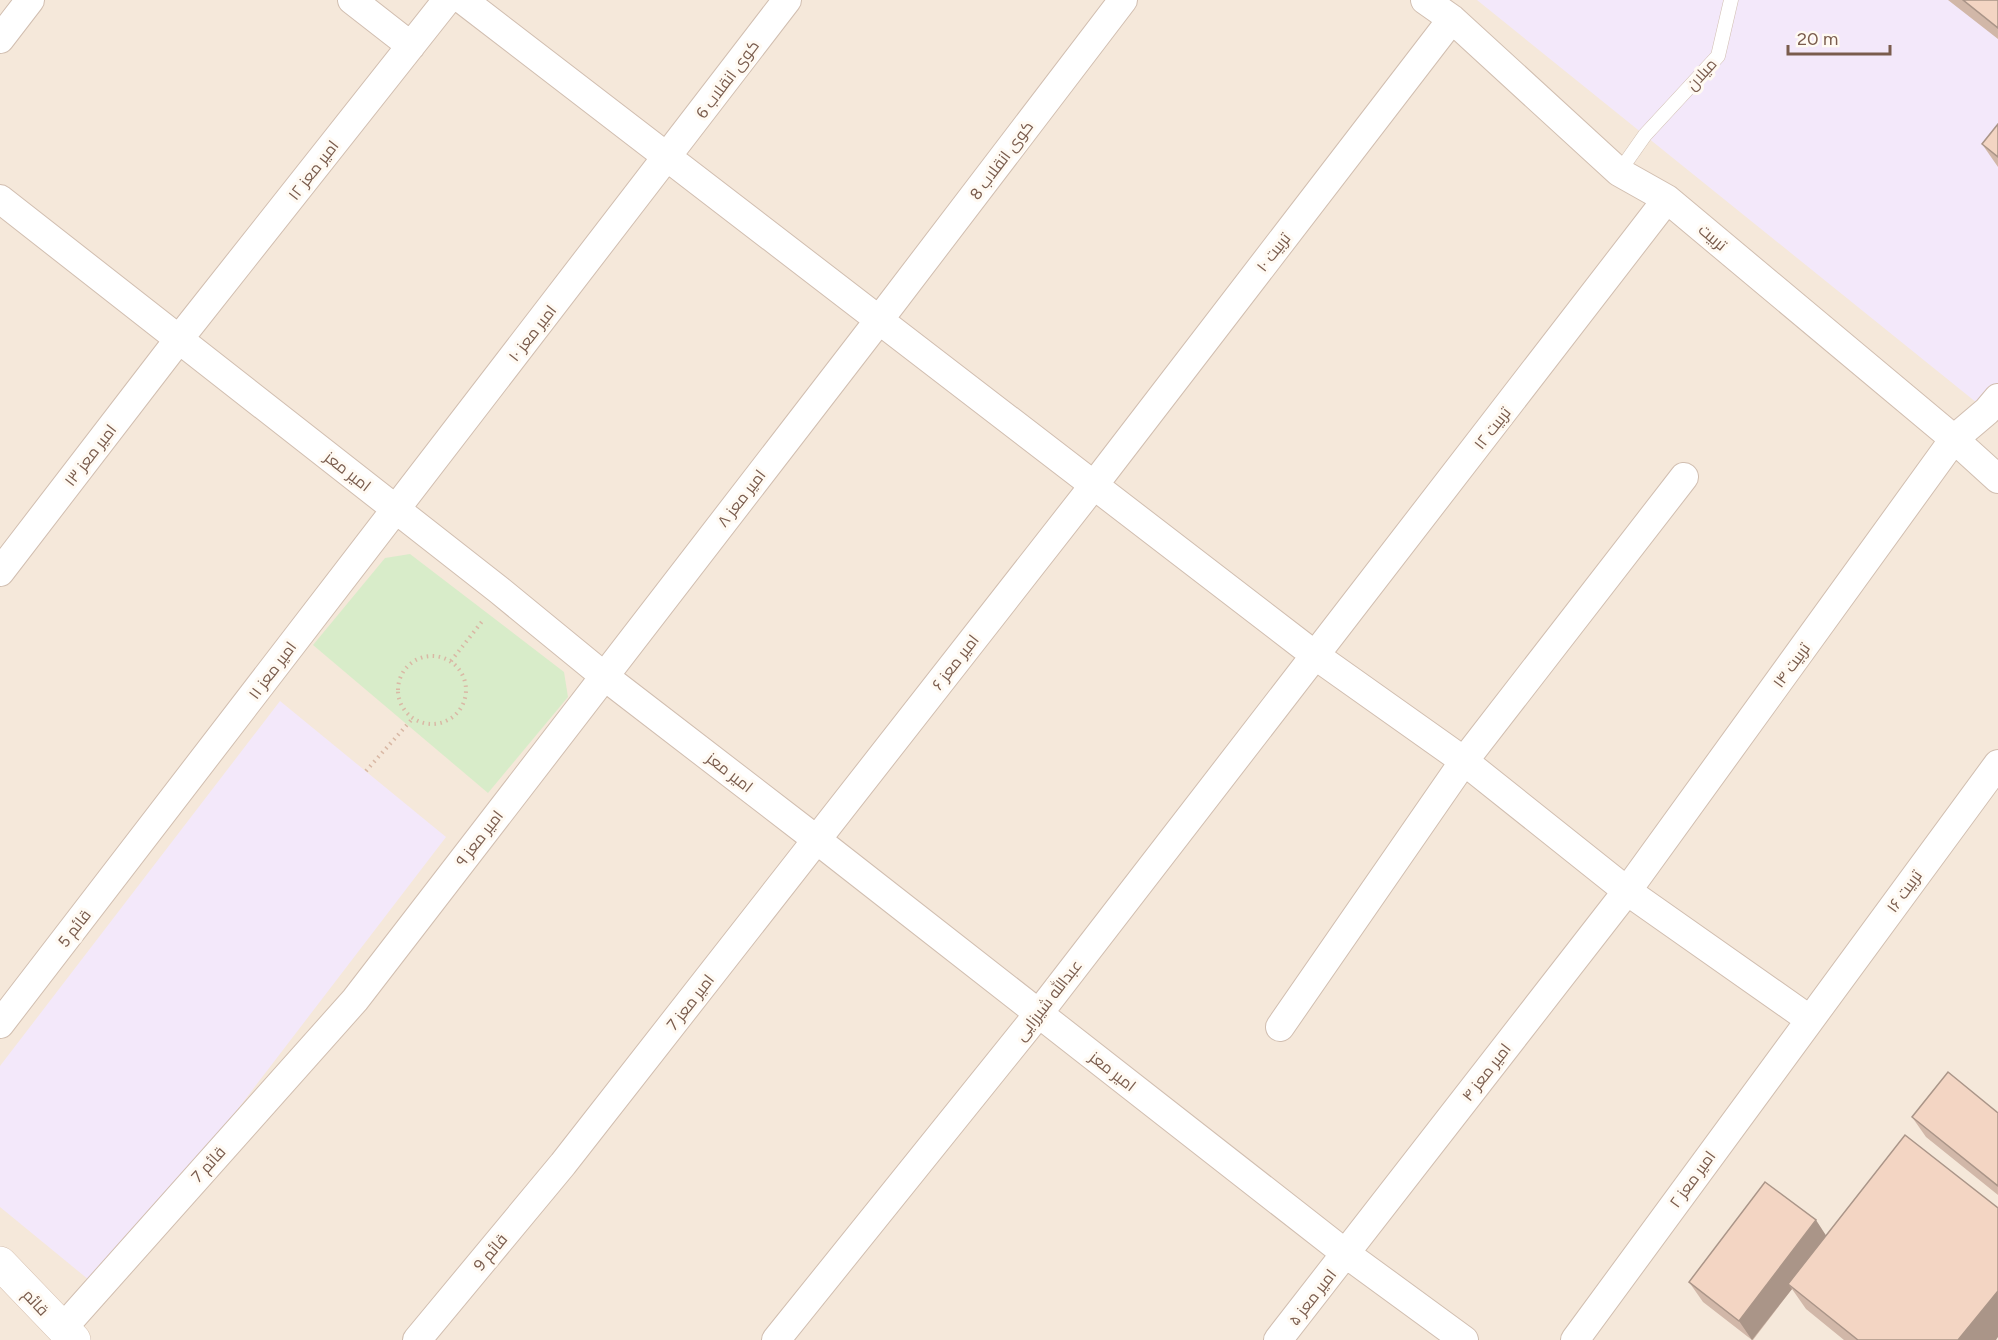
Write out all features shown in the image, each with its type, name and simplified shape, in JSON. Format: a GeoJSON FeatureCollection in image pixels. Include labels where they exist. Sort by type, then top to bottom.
{"type":"FeatureCollection","features":[{"type":"Feature","properties":{"kind":"street"},"geometry":{"type":"LineString","coordinates":[[0,39],[30,0]]}},
{"type":"Feature","properties":{"kind":"street"},"geometry":{"type":"LineString","coordinates":[[352,0],[411,46]]}},
{"type":"Feature","properties":{"kind":"street","name":"امیر معز ۱۲"},"geometry":{"type":"LineString","coordinates":[[179,339],[447,0]]}},
{"type":"Feature","properties":{"kind":"street"},"geometry":{"type":"LineString","coordinates":[[463,0],[1316,656],[1464,761],[1627,891],[1809,1019]]}},
{"type":"Feature","properties":{"kind":"street","name":"کوی انقلاب 6"},"geometry":{"type":"LineString","coordinates":[[668,157],[787,0]]}},
{"type":"Feature","properties":{"kind":"street","name":"کوی انقلاب 8"},"geometry":{"type":"LineString","coordinates":[[879,320],[1123,0]]}},
{"type":"Feature","properties":{"kind":"street","name":"تربیت"},"geometry":{"type":"LineString","coordinates":[[1425,0],[1452,19],[1619,172],[1667,199],[1954,439],[1998,479]]}},
{"type":"Feature","properties":{"kind":"street","name":"تربیت ۱۰"},"geometry":{"type":"LineString","coordinates":[[1094,485],[1452,19]]}},
{"type":"Feature","properties":{"kind":"street","name":"امیر معز ۱۰"},"geometry":{"type":"LineString","coordinates":[[396,509],[668,157]]}},
{"type":"Feature","properties":{"kind":"street","name":"امیر معز"},"geometry":{"type":"LineString","coordinates":[[0,199],[396,509],[604,676],[1345,1253],[1464,1340]]}},
{"type":"Feature","properties":{"kind":"street","name":"تربیت ۱۲"},"geometry":{"type":"LineString","coordinates":[[1316,656],[1667,199]]}},
{"type":"Feature","properties":{"kind":"street","name":"امیر معز ۸"},"geometry":{"type":"LineString","coordinates":[[604,676],[879,320]]}},
{"type":"Feature","properties":{"kind":"street","name":"امیر معز ۱۳"},"geometry":{"type":"LineString","coordinates":[[0,572],[179,339]]}},
{"type":"Feature","properties":{"kind":"street","name":"تربیت ۱۴"},"geometry":{"type":"LineString","coordinates":[[1627,891],[1954,439],[1987,411],[1998,398]]}},
{"type":"Feature","properties":{"kind":"street"},"geometry":{"type":"LineString","coordinates":[[1280,1027],[1464,761],[1684,477]]}},
{"type":"Feature","properties":{"kind":"street","name":"امیر معز ۶"},"geometry":{"type":"LineString","coordinates":[[817,840],[1094,485]]}},
{"type":"Feature","properties":{"kind":"street","name":"امیر معز ۱۱"},"geometry":{"type":"LineString","coordinates":[[148,832],[396,509]]}},
{"type":"Feature","properties":{"kind":"street","name":"عبدالله شیرزایی"},"geometry":{"type":"LineString","coordinates":[[776,1340],[1039,1013],[1316,656]]}},
{"type":"Feature","properties":{"kind":"street","name":"امیر معز ۹"},"geometry":{"type":"LineString","coordinates":[[355,1000],[604,676]]}},
{"type":"Feature","properties":{"kind":"street","name":"تربیت ۱۶"},"geometry":{"type":"LineString","coordinates":[[1809,1019],[1998,764]]}},
{"type":"Feature","properties":{"kind":"street","name":"قائم 5"},"geometry":{"type":"LineString","coordinates":[[0,1024],[148,832]]}},
{"type":"Feature","properties":{"kind":"street","name":"امیر معز 7"},"geometry":{"type":"LineString","coordinates":[[563,1164],[817,840]]}},
{"type":"Feature","properties":{"kind":"street","name":"امیر معز ۴"},"geometry":{"type":"LineString","coordinates":[[1345,1253],[1627,891]]}},
{"type":"Feature","properties":{"kind":"street","name":"قائم 7"},"geometry":{"type":"LineString","coordinates":[[68,1335],[355,1000]]}},
{"type":"Feature","properties":{"kind":"street","name":"امیر معز ۲"},"geometry":{"type":"LineString","coordinates":[[1575,1340],[1809,1019]]}},
{"type":"Feature","properties":{"kind":"street","name":"قائم 9"},"geometry":{"type":"LineString","coordinates":[[417,1340],[563,1164]]}},
{"type":"Feature","properties":{"kind":"street","name":"امیر معز ۵"},"geometry":{"type":"LineString","coordinates":[[1278,1340],[1345,1253]]}},
{"type":"Feature","properties":{"kind":"street","name":"قائم"},"geometry":{"type":"LineString","coordinates":[[0,1263],[68,1335]]}},
{"type":"Feature","properties":{"kind":"lane","name":"میلان"},"geometry":{"type":"LineString","coordinates":[[1619,172],[1645,135],[1718,56],[1731,0]]}},
{"type":"Feature","properties":{"kind":"path"},"geometry":{"type":"LineString","coordinates":[[451,661],[488,614]]}},
{"type":"Feature","properties":{"kind":"path"},"geometry":{"type":"LineString","coordinates":[[430,655],[441,656],[451,661],[460,669],[467,691],[465,703],[459,713],[440,724],[428,725],[413,718],[402,706],[398,695],[398,684],[402,673],[409,664],[430,655]]}},
{"type":"Feature","properties":{"kind":"path"},"geometry":{"type":"LineString","coordinates":[[366,771],[413,718]]}},
{"type":"Feature","properties":{"kind":"shaded area"},"geometry":{"type":"Polygon","coordinates":[[[0,0],[1998,0],[1998,1340],[0,1340],[0,0]]]}},
{"type":"Feature","properties":{"kind":"shaded area"},"geometry":{"type":"Polygon","coordinates":[[[1477,0],[1998,0],[1998,397],[1987,411],[1477,0]]]}},
{"type":"Feature","properties":{"kind":"shaded area"},"geometry":{"type":"Polygon","coordinates":[[[280,701],[446,837],[100,1289],[0,1207],[0,1066],[280,701]]]}},
{"type":"Feature","properties":{"kind":"green space"},"geometry":{"type":"Polygon","coordinates":[[[410,554],[564,672],[568,697],[488,793],[313,645],[385,558],[410,554]]]}},
{"type":"Feature","properties":{"kind":"building"},"geometry":{"type":"Polygon","coordinates":[[[1963,0],[1998,0],[1998,28],[1963,0]]]}},
{"type":"Feature","properties":{"kind":"building"},"geometry":{"type":"Polygon","coordinates":[[[1998,124],[1998,157],[1982,144],[1998,124]]]}},
{"type":"Feature","properties":{"kind":"building"},"geometry":{"type":"Polygon","coordinates":[[[1948,1072],[1998,1113],[1998,1186],[1912,1117],[1948,1072]]]}},
{"type":"Feature","properties":{"kind":"building"},"geometry":{"type":"Polygon","coordinates":[[[1905,1135],[1998,1208],[1998,1291],[1958,1340],[1858,1340],[1788,1284],[1905,1135]]]}},
{"type":"Feature","properties":{"kind":"building"},"geometry":{"type":"Polygon","coordinates":[[[1765,1182],[1816,1220],[1739,1321],[1689,1282],[1765,1182]]]}}]}
